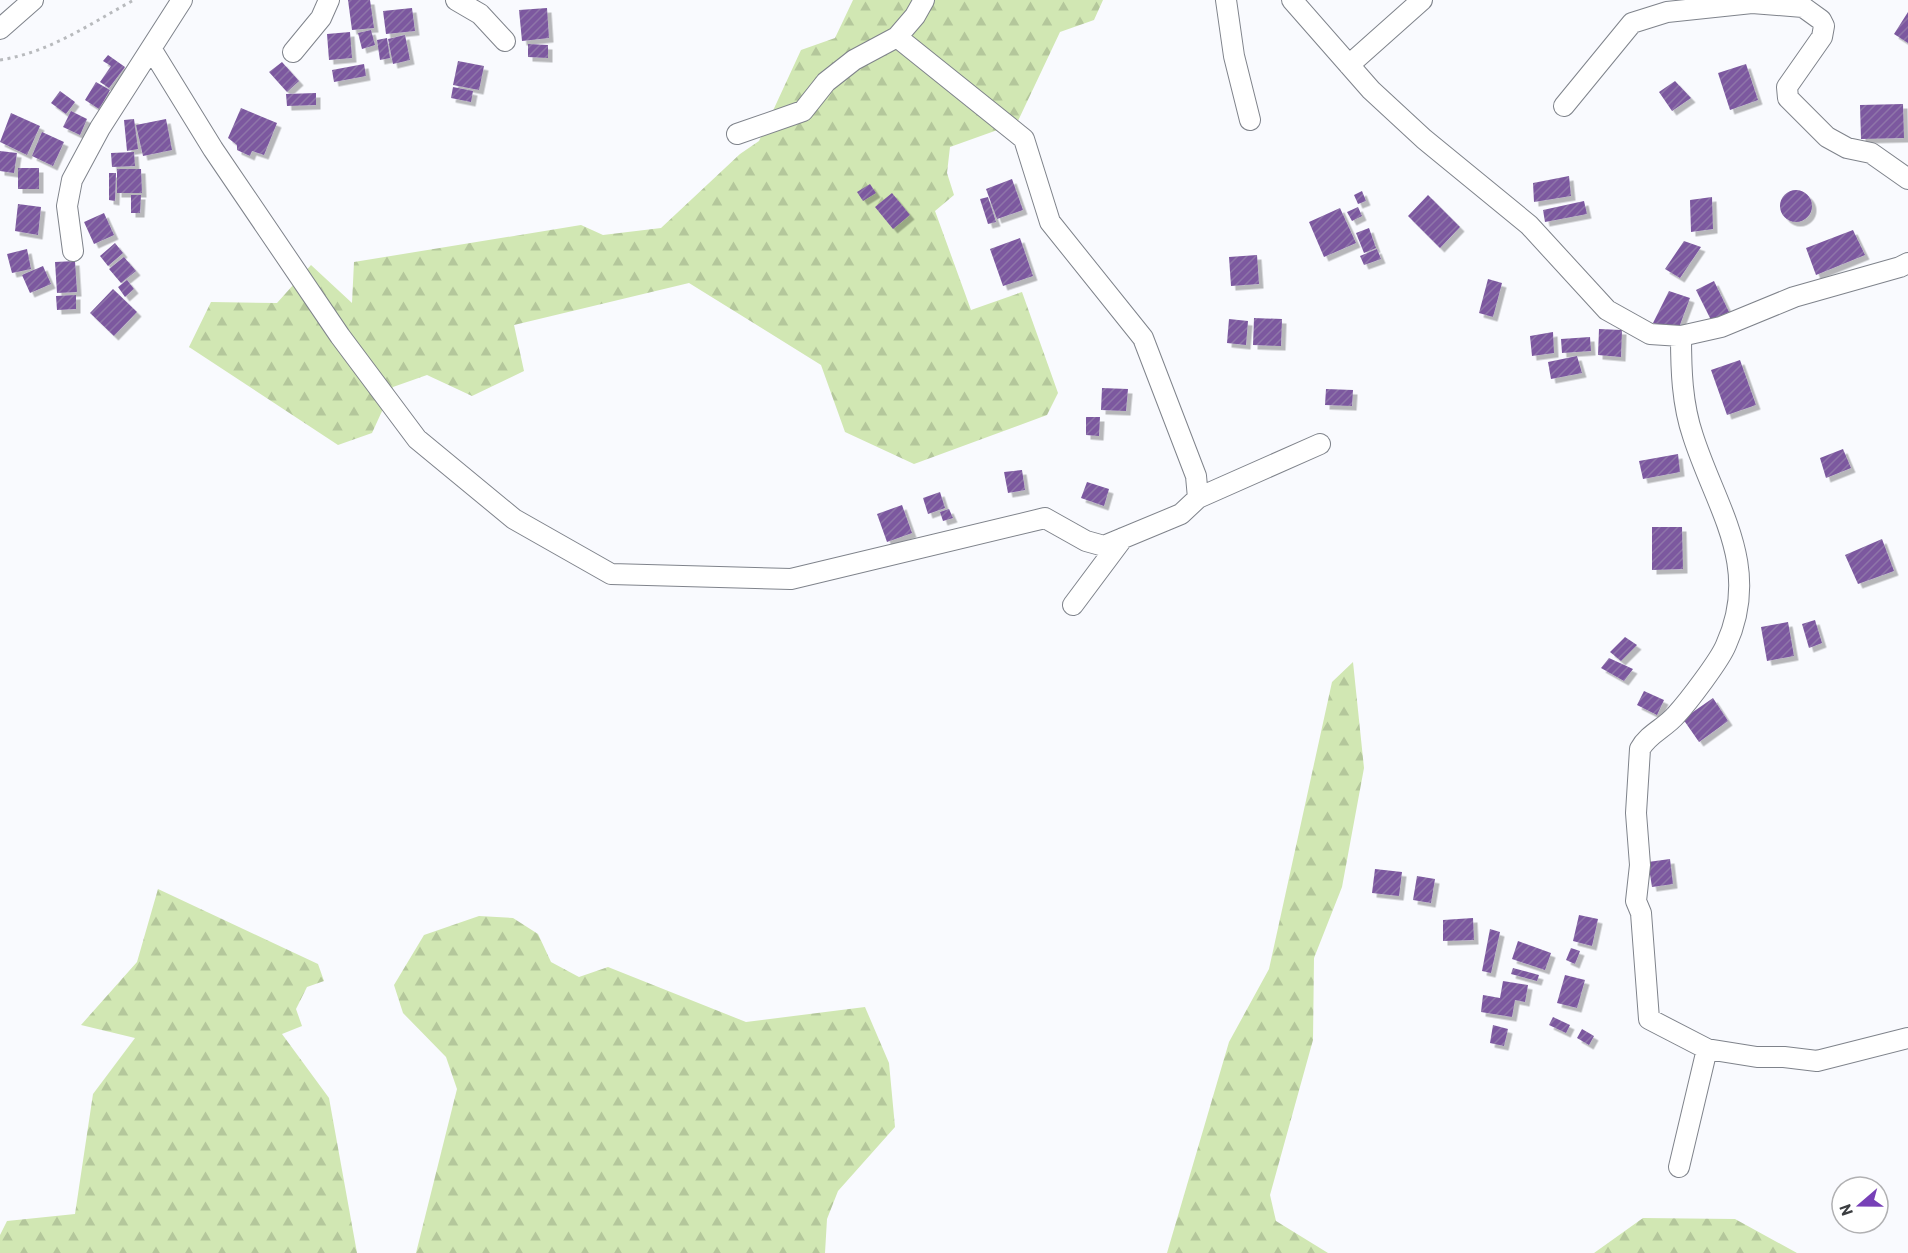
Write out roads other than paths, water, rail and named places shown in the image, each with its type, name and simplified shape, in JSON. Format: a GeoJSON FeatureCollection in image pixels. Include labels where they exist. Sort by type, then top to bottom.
{"type":"FeatureCollection","features":[{"type":"Feature","properties":{"kind":"street"},"geometry":{"type":"LineString","coordinates":[[0,29],[33,0]]}},
{"type":"Feature","properties":{"kind":"street"},"geometry":{"type":"LineString","coordinates":[[73,251],[67,206],[72,180],[100,128],[182,0]]}},
{"type":"Feature","properties":{"kind":"street"},"geometry":{"type":"LineString","coordinates":[[293,52],[321,18],[329,0]]}},
{"type":"Feature","properties":{"kind":"street"},"geometry":{"type":"LineString","coordinates":[[456,0],[480,14],[505,40]]}},
{"type":"Feature","properties":{"kind":"street"},"geometry":{"type":"LineString","coordinates":[[737,134],[803,111],[826,82],[854,60],[897,37],[915,16],[924,0]]}},
{"type":"Feature","properties":{"kind":"street"},"geometry":{"type":"LineString","coordinates":[[1226,0],[1234,56],[1250,120]]}},
{"type":"Feature","properties":{"kind":"street"},"geometry":{"type":"LineString","coordinates":[[1292,0],[1371,90],[1424,139],[1529,225],[1607,310],[1650,334],[1681,336],[1721,327],[1794,297],[1900,267],[1908,262]]}},
{"type":"Feature","properties":{"kind":"street"},"geometry":{"type":"LineString","coordinates":[[1348,65],[1422,0]]}},
{"type":"Feature","properties":{"kind":"street"},"geometry":{"type":"LineString","coordinates":[[1564,106],[1632,23],[1696,4],[1787,4],[1803,7],[1817,16],[1824,26],[1822,37],[1787,87],[1788,98],[1827,137],[1847,148],[1871,153],[1908,179]]}},
{"type":"Feature","properties":{"kind":"street"},"geometry":{"type":"LineString","coordinates":[[897,37],[1024,139],[1050,222],[1143,338],[1196,476],[1198,498]]}},
{"type":"Feature","properties":{"kind":"street"},"geometry":{"type":"LineString","coordinates":[[152,50],[213,149],[340,336],[417,439],[514,519],[611,574],[791,579],[1045,518],[1086,541],[1104,546],[1181,514],[1198,498],[1320,444]]}},
{"type":"Feature","properties":{"kind":"street"},"geometry":{"type":"LineString","coordinates":[[1681,336],[1681,371],[1693,435],[1737,553],[1741,592],[1735,624],[1725,648],[1676,716],[1645,740],[1640,749],[1636,813],[1641,866],[1636,901],[1641,913],[1649,1019],[1707,1049],[1757,1057],[1817,1061],[1908,1038]]}},
{"type":"Feature","properties":{"kind":"street"},"geometry":{"type":"LineString","coordinates":[[1074,605],[1123,538]]}},
{"type":"Feature","properties":{"kind":"street"},"geometry":{"type":"LineString","coordinates":[[1679,1167],[1707,1049]]}}]}
